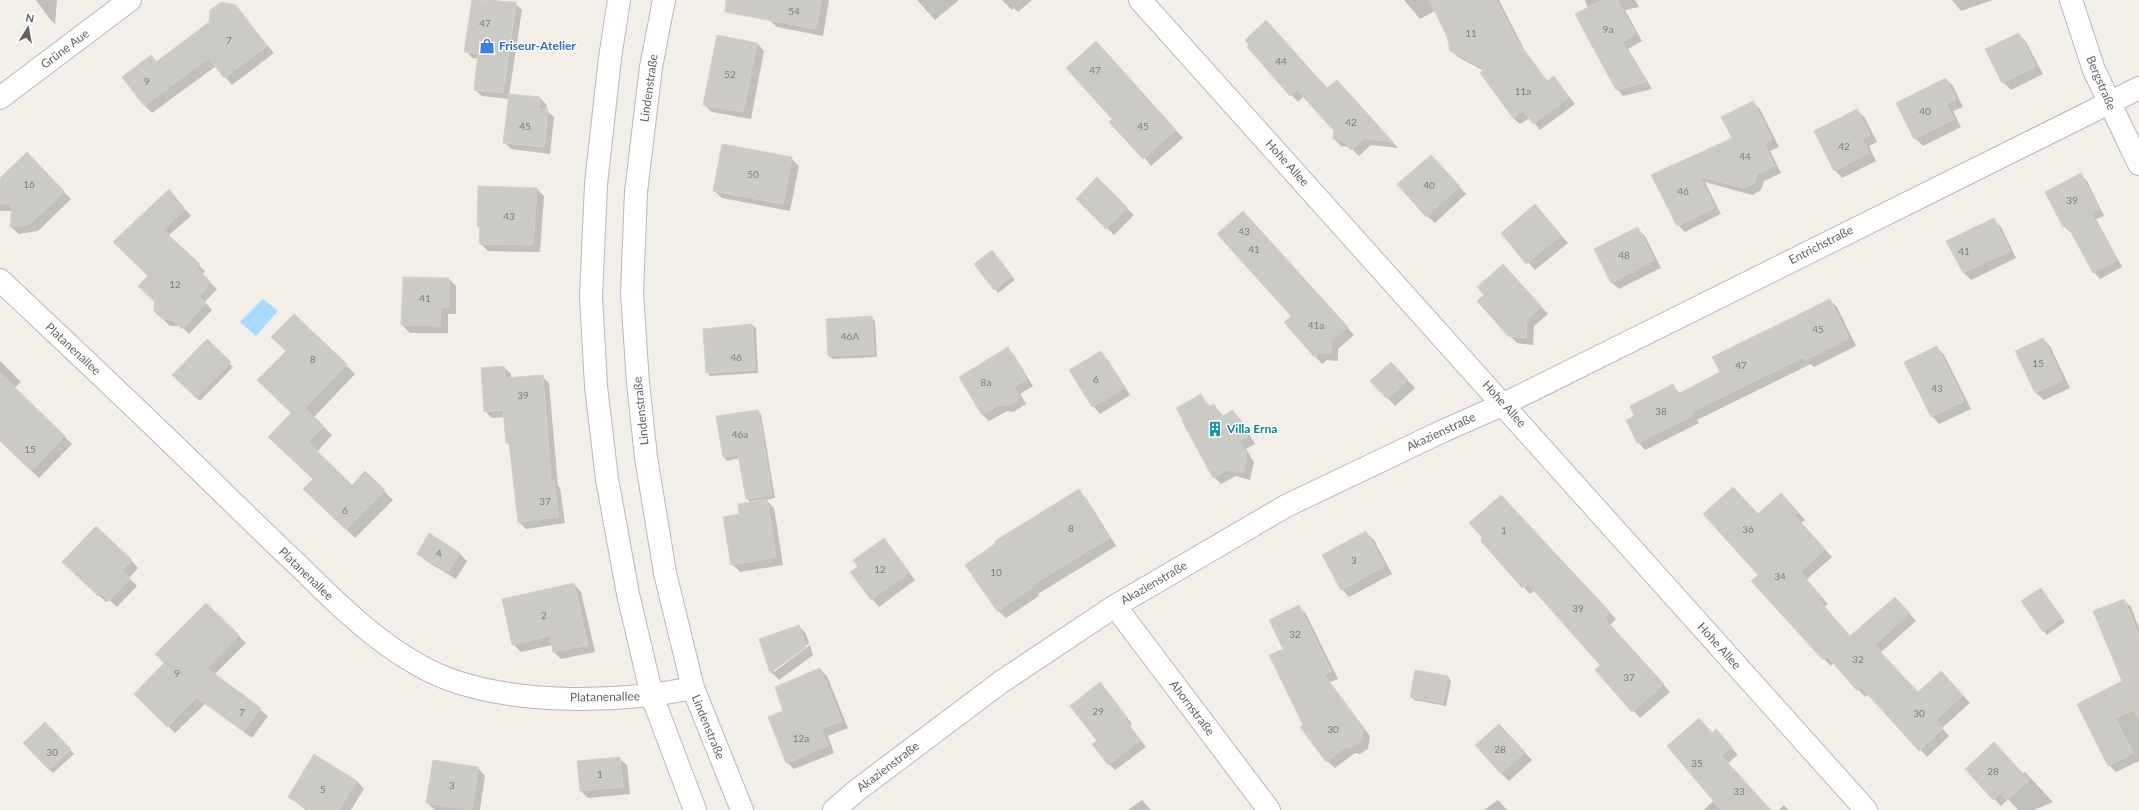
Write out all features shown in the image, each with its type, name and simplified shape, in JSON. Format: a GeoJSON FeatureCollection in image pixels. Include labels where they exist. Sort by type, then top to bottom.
{"type":"FeatureCollection","features":[{"type":"Feature","properties":{"kind":"street","name":"Grüne Aue"},"geometry":{"type":"LineString","coordinates":[[0,98],[130,0]]}},
{"type":"Feature","properties":{"kind":"street"},"geometry":{"type":"LineString","coordinates":[[619,0],[610,58],[596,184],[591,297],[596,386],[607,479],[628,594],[652,696],[694,810]]}},
{"type":"Feature","properties":{"kind":"street","name":"Lindenstraße"},"geometry":{"type":"LineString","coordinates":[[664,0],[651,67],[636,192],[632,293],[638,383],[646,458],[666,573],[693,688],[742,810]]}},
{"type":"Feature","properties":{"kind":"street","name":"Hohe Allee"},"geometry":{"type":"LineString","coordinates":[[1140,0],[1504,404],[1866,810]]}},
{"type":"Feature","properties":{"kind":"street","name":"Bergstraße"},"geometry":{"type":"LineString","coordinates":[[2071,0],[2094,70],[2139,164]]}},
{"type":"Feature","properties":{"kind":"street","name":"Entrichstraße"},"geometry":{"type":"LineString","coordinates":[[1504,404],[2108,102],[2139,88]]}},
{"type":"Feature","properties":{"kind":"street","name":"Platanenallee"},"geometry":{"type":"LineString","coordinates":[[0,280],[168,438],[333,600],[370,632],[407,657],[447,678],[494,692],[547,698],[652,696],[693,688]]}},
{"type":"Feature","properties":{"kind":"street","name":"Akazienstraße"},"geometry":{"type":"LineString","coordinates":[[834,810],[856,791],[1001,682],[1115,606],[1286,506],[1443,431],[1504,404]]}},
{"type":"Feature","properties":{"kind":"street","name":"Ahornstraße"},"geometry":{"type":"LineString","coordinates":[[1115,606],[1268,810]]}},
{"type":"Feature","properties":{"kind":"water"},"geometry":{"type":"Polygon","coordinates":[[[263,299],[278,311],[256,336],[240,322],[263,299]]]}},
{"type":"Feature","properties":{"kind":"building"},"geometry":{"type":"Polygon","coordinates":[[[472,0],[516,2],[503,93],[474,90],[478,54],[464,52],[472,0]]]}},
{"type":"Feature","properties":{"kind":"building"},"geometry":{"type":"Polygon","coordinates":[[[726,0],[821,0],[816,29],[725,12],[726,0]]]}},
{"type":"Feature","properties":{"kind":"building"},"geometry":{"type":"Polygon","coordinates":[[[1429,0],[1496,0],[1517,41],[1547,81],[1554,76],[1569,97],[1533,124],[1523,111],[1513,118],[1480,73],[1485,69],[1450,51],[1447,36],[1429,0]]]}},
{"type":"Feature","properties":{"kind":"building"},"geometry":{"type":"Polygon","coordinates":[[[1602,0],[1617,0],[1636,34],[1622,42],[1646,82],[1616,90],[1575,14],[1602,0]]]}},
{"type":"Feature","properties":{"kind":"building"},"geometry":{"type":"Polygon","coordinates":[[[221,2],[236,5],[267,46],[224,78],[209,58],[144,106],[122,77],[151,55],[156,62],[209,22],[210,10],[221,2]]]}},
{"type":"Feature","properties":{"kind":"building"},"geometry":{"type":"Polygon","coordinates":[[[1266,20],[1327,88],[1337,80],[1393,142],[1364,138],[1351,150],[1342,140],[1333,139],[1334,131],[1297,90],[1290,96],[1247,47],[1249,45],[1245,40],[1266,20]]]}},
{"type":"Feature","properties":{"kind":"building"},"geometry":{"type":"Polygon","coordinates":[[[2019,33],[2036,66],[2002,83],[1985,49],[2019,33]]]}},
{"type":"Feature","properties":{"kind":"building"},"geometry":{"type":"Polygon","coordinates":[[[717,35],[757,43],[743,112],[703,105],[717,35]]]}},
{"type":"Feature","properties":{"kind":"building"},"geometry":{"type":"Polygon","coordinates":[[[1096,41],[1176,130],[1143,159],[1109,122],[1112,119],[1066,68],[1096,41]]]}},
{"type":"Feature","properties":{"kind":"building"},"geometry":{"type":"Polygon","coordinates":[[[1946,78],[1956,99],[1946,104],[1954,119],[1914,139],[1896,103],[1946,78]]]}},
{"type":"Feature","properties":{"kind":"building"},"geometry":{"type":"Polygon","coordinates":[[[509,94],[540,97],[539,109],[548,109],[544,147],[503,143],[509,94]]]}},
{"type":"Feature","properties":{"kind":"building"},"geometry":{"type":"Polygon","coordinates":[[[1753,101],[1772,140],[1764,144],[1774,166],[1757,174],[1754,183],[1744,188],[1699,176],[1715,207],[1677,226],[1651,175],[1732,138],[1721,117],[1753,101]]]}},
{"type":"Feature","properties":{"kind":"building"},"geometry":{"type":"Polygon","coordinates":[[[1857,109],[1870,135],[1862,139],[1869,153],[1834,171],[1814,131],[1857,109]]]}},
{"type":"Feature","properties":{"kind":"building"},"geometry":{"type":"Polygon","coordinates":[[[722,144],[792,157],[783,204],[713,191],[722,144]]]}},
{"type":"Feature","properties":{"kind":"building"},"geometry":{"type":"Polygon","coordinates":[[[27,152],[64,191],[30,224],[10,227],[12,203],[0,204],[0,178],[27,152]]]}},
{"type":"Feature","properties":{"kind":"building"},"geometry":{"type":"Polygon","coordinates":[[[1431,155],[1460,186],[1426,217],[1397,184],[1431,155]]]}},
{"type":"Feature","properties":{"kind":"building"},"geometry":{"type":"Polygon","coordinates":[[[2081,173],[2099,209],[2091,213],[2117,260],[2093,273],[2067,225],[2063,227],[2045,192],[2081,173]]]}},
{"type":"Feature","properties":{"kind":"building"},"geometry":{"type":"Polygon","coordinates":[[[1097,177],[1127,207],[1106,229],[1076,199],[1097,177]]]}},
{"type":"Feature","properties":{"kind":"building"},"geometry":{"type":"Polygon","coordinates":[[[478,186],[537,188],[533,245],[479,244],[480,227],[477,226],[478,186]]]}},
{"type":"Feature","properties":{"kind":"building"},"geometry":{"type":"Polygon","coordinates":[[[169,189],[185,209],[163,230],[200,264],[196,268],[211,282],[199,296],[206,303],[182,329],[173,320],[162,319],[154,311],[154,301],[138,286],[148,276],[113,242],[169,189]]]}},
{"type":"Feature","properties":{"kind":"building"},"geometry":{"type":"Polygon","coordinates":[[[1535,204],[1561,235],[1526,264],[1501,233],[1535,204]]]}},
{"type":"Feature","properties":{"kind":"building"},"geometry":{"type":"Polygon","coordinates":[[[1243,211],[1348,327],[1331,341],[1331,354],[1319,353],[1314,357],[1284,322],[1291,316],[1217,234],[1243,211]]]}},
{"type":"Feature","properties":{"kind":"building"},"geometry":{"type":"Polygon","coordinates":[[[1994,218],[2010,251],[1963,273],[1946,241],[1994,218]]]}},
{"type":"Feature","properties":{"kind":"building"},"geometry":{"type":"Polygon","coordinates":[[[1638,227],[1654,260],[1611,283],[1594,249],[1638,227]]]}},
{"type":"Feature","properties":{"kind":"building"},"geometry":{"type":"Polygon","coordinates":[[[992,250],[1012,276],[994,290],[974,264],[992,250]]]}},
{"type":"Feature","properties":{"kind":"building"},"geometry":{"type":"Polygon","coordinates":[[[1503,264],[1541,306],[1527,319],[1526,338],[1508,336],[1477,301],[1484,295],[1477,287],[1503,264]]]}},
{"type":"Feature","properties":{"kind":"building"},"geometry":{"type":"Polygon","coordinates":[[[403,277],[449,278],[449,307],[441,307],[440,326],[401,325],[403,277]]]}},
{"type":"Feature","properties":{"kind":"building"},"geometry":{"type":"Polygon","coordinates":[[[1830,299],[1849,339],[1806,360],[1804,357],[1691,412],[1692,416],[1637,443],[1626,420],[1634,416],[1630,406],[1673,384],[1678,394],[1720,372],[1712,357],[1830,299]]]}},
{"type":"Feature","properties":{"kind":"building"},"geometry":{"type":"Polygon","coordinates":[[[294,314],[347,364],[305,408],[324,426],[308,442],[352,485],[365,471],[385,490],[346,530],[303,489],[313,479],[268,437],[291,413],[257,380],[286,351],[271,337],[294,314]]]}},
{"type":"Feature","properties":{"kind":"building"},"geometry":{"type":"Polygon","coordinates":[[[872,316],[874,354],[828,356],[826,319],[872,316]]]}},
{"type":"Feature","properties":{"kind":"building"},"geometry":{"type":"Polygon","coordinates":[[[752,324],[755,370],[706,373],[703,329],[752,324]]]}},
{"type":"Feature","properties":{"kind":"building"},"geometry":{"type":"Polygon","coordinates":[[[2043,338],[2063,380],[2035,393],[2015,351],[2043,338]]]}},
{"type":"Feature","properties":{"kind":"building"},"geometry":{"type":"Polygon","coordinates":[[[207,339],[231,362],[196,398],[172,375],[207,339]]]}},
{"type":"Feature","properties":{"kind":"building"},"geometry":{"type":"Polygon","coordinates":[[[1937,346],[1964,401],[1931,417],[1904,362],[1937,346]]]}},
{"type":"Feature","properties":{"kind":"building"},"geometry":{"type":"Polygon","coordinates":[[[1008,347],[1027,379],[1014,387],[1020,398],[1006,406],[1000,404],[982,415],[959,377],[1008,347]]]}},
{"type":"Feature","properties":{"kind":"building"},"geometry":{"type":"Polygon","coordinates":[[[1101,351],[1124,388],[1092,407],[1069,370],[1101,351]]]}},
{"type":"Feature","properties":{"kind":"building"},"geometry":{"type":"Polygon","coordinates":[[[1391,362],[1408,380],[1387,399],[1370,381],[1391,362]]]}},
{"type":"Feature","properties":{"kind":"building"},"geometry":{"type":"Polygon","coordinates":[[[504,366],[505,378],[543,375],[551,481],[554,480],[558,517],[518,522],[509,443],[506,443],[503,410],[484,412],[481,368],[504,366]]]}},
{"type":"Feature","properties":{"kind":"building"},"geometry":{"type":"Polygon","coordinates":[[[0,373],[65,436],[31,471],[0,441],[0,373]]]}},
{"type":"Feature","properties":{"kind":"building","name":"Villa Erna"},"geometry":{"type":"Polygon","coordinates":[[[1201,394],[1208,406],[1214,404],[1221,417],[1233,410],[1248,437],[1239,441],[1247,454],[1243,473],[1228,469],[1213,478],[1182,421],[1183,420],[1176,408],[1201,394]]]}},
{"type":"Feature","properties":{"kind":"building"},"geometry":{"type":"Polygon","coordinates":[[[758,410],[772,495],[746,499],[738,455],[723,457],[716,416],[758,410]]]}},
{"type":"Feature","properties":{"kind":"building"},"geometry":{"type":"Polygon","coordinates":[[[1733,487],[1758,514],[1781,493],[1798,512],[1794,515],[1825,549],[1800,572],[1821,596],[1818,599],[1850,636],[1895,597],[1910,613],[1874,645],[1918,692],[1941,671],[1963,695],[1936,720],[1943,728],[1919,751],[1861,687],[1857,691],[1827,656],[1823,660],[1751,581],[1758,575],[1703,514],[1733,487]]]}},
{"type":"Feature","properties":{"kind":"building"},"geometry":{"type":"Polygon","coordinates":[[[1079,489],[1109,538],[1031,586],[1032,588],[997,611],[965,565],[996,543],[995,541],[1079,489]]]}},
{"type":"Feature","properties":{"kind":"building"},"geometry":{"type":"Polygon","coordinates":[[[1501,495],[1610,612],[1604,618],[1664,684],[1632,712],[1595,670],[1600,665],[1528,584],[1522,588],[1481,541],[1482,537],[1469,523],[1501,495]]]}},
{"type":"Feature","properties":{"kind":"building"},"geometry":{"type":"Polygon","coordinates":[[[767,499],[776,557],[731,565],[723,517],[739,514],[738,504],[767,499]]]}},
{"type":"Feature","properties":{"kind":"building"},"geometry":{"type":"Polygon","coordinates":[[[96,526],[132,560],[122,570],[130,578],[109,601],[100,593],[98,596],[62,562],[96,526]]]}},
{"type":"Feature","properties":{"kind":"building"},"geometry":{"type":"Polygon","coordinates":[[[1366,531],[1385,566],[1341,590],[1322,555],[1366,531]]]}},
{"type":"Feature","properties":{"kind":"building"},"geometry":{"type":"Polygon","coordinates":[[[429,533],[460,553],[448,572],[417,554],[429,533]]]}},
{"type":"Feature","properties":{"kind":"building"},"geometry":{"type":"Polygon","coordinates":[[[884,538],[909,572],[871,600],[850,572],[858,567],[853,560],[884,538]]]}},
{"type":"Feature","properties":{"kind":"building"},"geometry":{"type":"Polygon","coordinates":[[[574,583],[588,645],[553,652],[550,636],[512,645],[502,599],[574,583]]]}},
{"type":"Feature","properties":{"kind":"building"},"geometry":{"type":"Polygon","coordinates":[[[2041,588],[2062,618],[2043,632],[2021,601],[2041,588]]]}},
{"type":"Feature","properties":{"kind":"building"},"geometry":{"type":"Polygon","coordinates":[[[2124,599],[2139,636],[2139,720],[2134,710],[2115,718],[2133,753],[2108,766],[2077,704],[2122,681],[2093,611],[2124,599]]]}},
{"type":"Feature","properties":{"kind":"building"},"geometry":{"type":"Polygon","coordinates":[[[206,603],[239,635],[207,668],[261,708],[244,731],[197,697],[167,727],[134,694],[164,663],[155,654],[206,603]]]}},
{"type":"Feature","properties":{"kind":"building"},"geometry":{"type":"Polygon","coordinates":[[[1299,605],[1331,671],[1324,675],[1363,728],[1361,741],[1352,747],[1347,746],[1326,762],[1300,727],[1303,725],[1269,655],[1283,649],[1269,620],[1299,605]]]}},
{"type":"Feature","properties":{"kind":"building"},"geometry":{"type":"Polygon","coordinates":[[[799,625],[806,647],[770,673],[759,639],[799,625]]]}},
{"type":"Feature","properties":{"kind":"building"},"geometry":{"type":"Polygon","coordinates":[[[820,668],[842,721],[821,729],[828,746],[786,763],[768,717],[783,711],[775,687],[820,668]]]}},
{"type":"Feature","properties":{"kind":"building"},"geometry":{"type":"Polygon","coordinates":[[[1415,670],[1448,676],[1443,703],[1410,697],[1415,670]]]}},
{"type":"Feature","properties":{"kind":"building"},"geometry":{"type":"Polygon","coordinates":[[[1100,682],[1127,717],[1125,719],[1140,740],[1108,765],[1092,744],[1097,741],[1070,706],[1100,682]]]}},
{"type":"Feature","properties":{"kind":"building"},"geometry":{"type":"Polygon","coordinates":[[[1699,718],[1712,733],[1716,729],[1732,747],[1721,755],[1771,810],[1721,810],[1667,746],[1699,718]]]}},
{"type":"Feature","properties":{"kind":"building"},"geometry":{"type":"Polygon","coordinates":[[[45,722],[71,749],[49,770],[23,743],[45,722]]]}},
{"type":"Feature","properties":{"kind":"building"},"geometry":{"type":"Polygon","coordinates":[[[1499,724],[1525,752],[1501,774],[1475,745],[1499,724]]]}},
{"type":"Feature","properties":{"kind":"building"},"geometry":{"type":"Polygon","coordinates":[[[1994,742],[2029,780],[2007,800],[2000,793],[1993,800],[1965,769],[1994,742]]]}},
{"type":"Feature","properties":{"kind":"building"},"geometry":{"type":"Polygon","coordinates":[[[314,754],[357,781],[339,810],[309,810],[288,797],[314,754]]]}},
{"type":"Feature","properties":{"kind":"building"},"geometry":{"type":"Polygon","coordinates":[[[620,757],[623,787],[580,791],[577,761],[620,757]]]}},
{"type":"Feature","properties":{"kind":"building"},"geometry":{"type":"Polygon","coordinates":[[[433,760],[478,767],[472,810],[426,803],[433,760]]]}},
{"type":"Feature","properties":{"kind":"place","name":"Friseur-Atelier"},"geometry":{"type":"Point","coordinates":[487,46]}},
{"type":"Feature","properties":{"kind":"place","name":"Villa Erna"},"geometry":{"type":"Point","coordinates":[1215,429]}}]}
